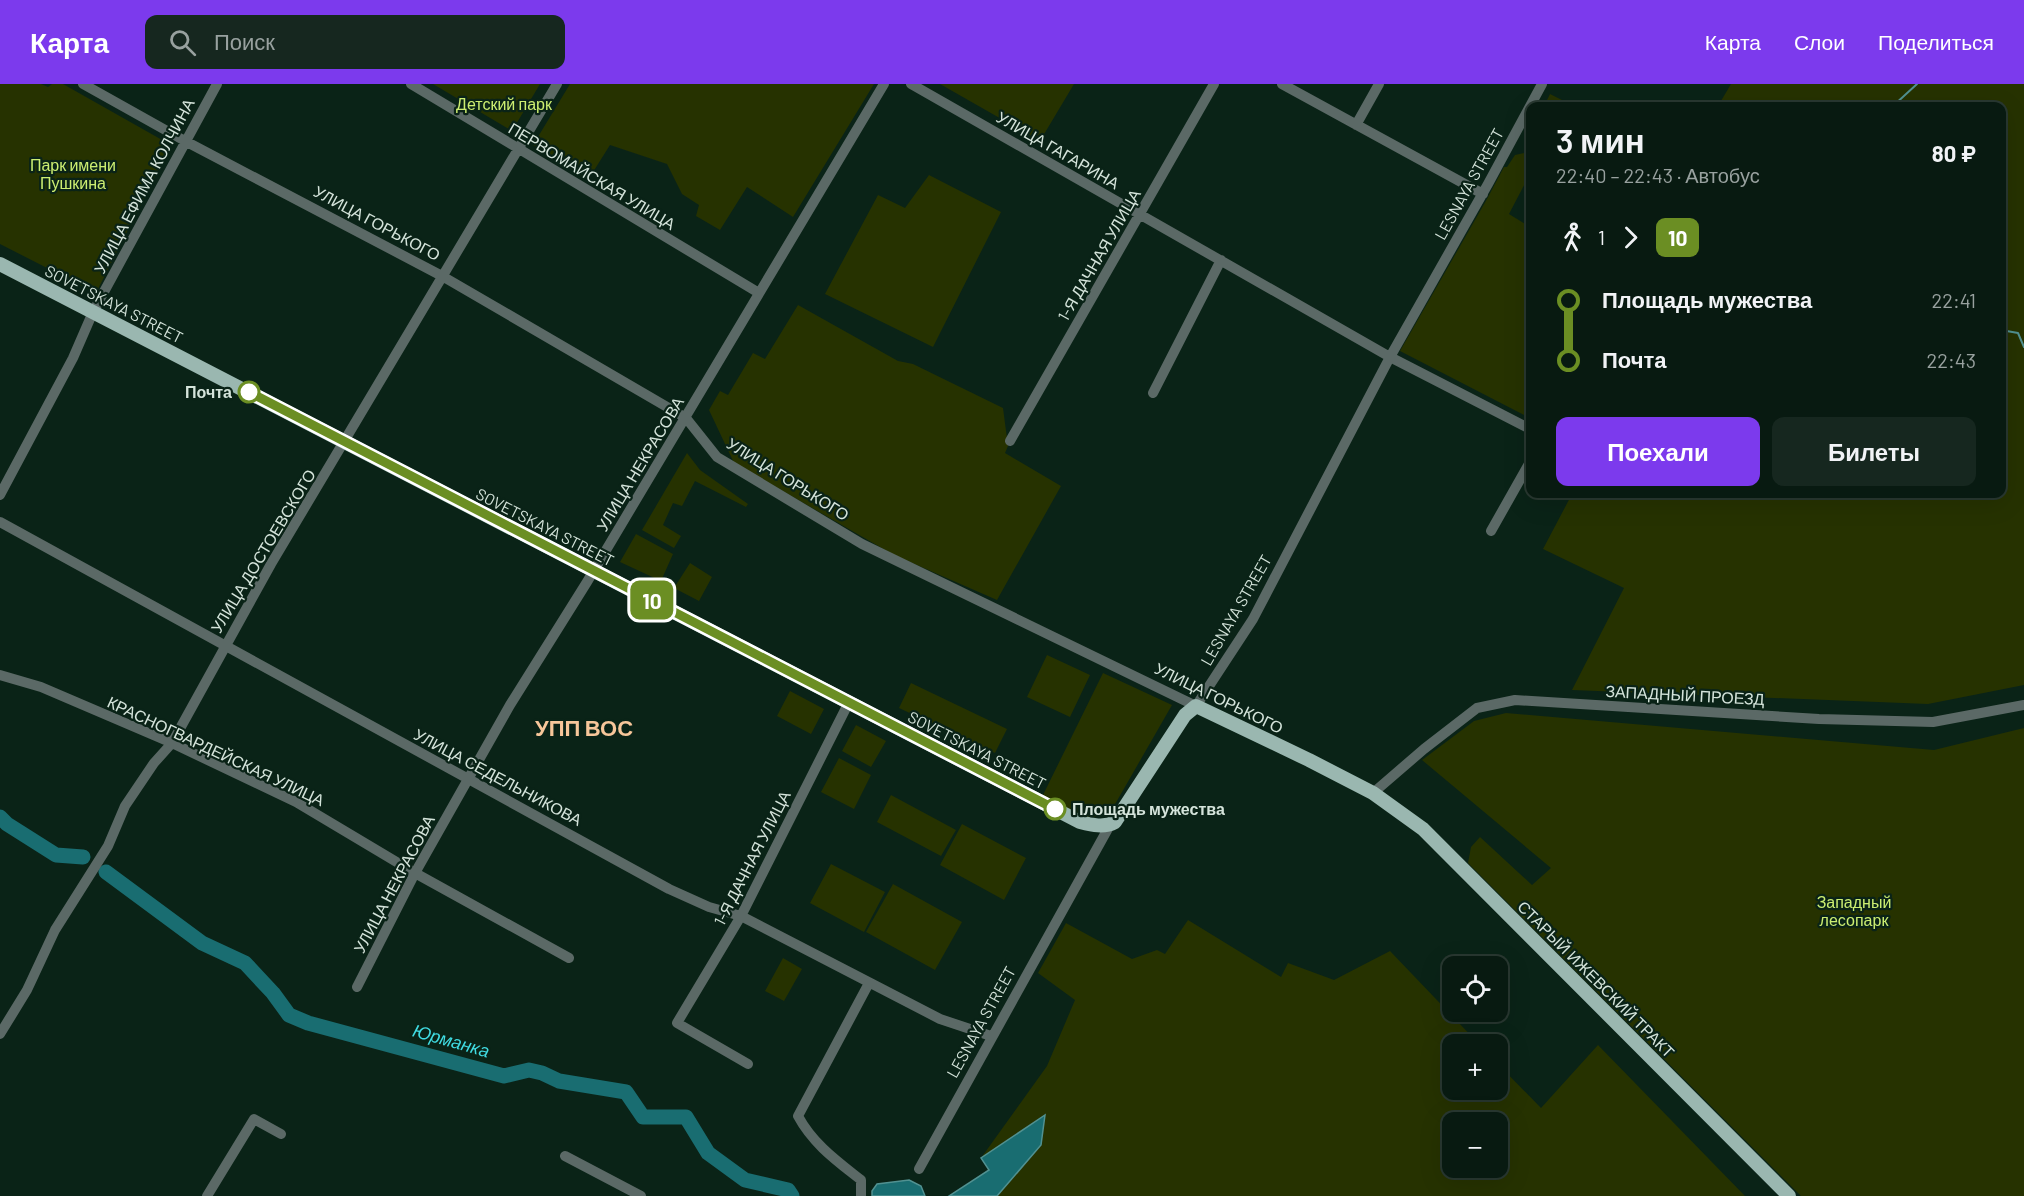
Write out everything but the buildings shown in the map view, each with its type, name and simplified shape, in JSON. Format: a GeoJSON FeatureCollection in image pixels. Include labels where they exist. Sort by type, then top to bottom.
{"type":"FeatureCollection","features":[{"type":"Feature","properties":{"kind":"main road","name":"SOVETSKAYA STREET"},"geometry":{"type":"LineString","coordinates":[[0,264],[1080,822],[1095,826],[1110,825]]}},
{"type":"Feature","properties":{"kind":"main road","name":"УЛИЦА ГОРЬКОГО"},"geometry":{"type":"LineString","coordinates":[[1196,706],[1373,793]]}},
{"type":"Feature","properties":{"kind":"main road","name":"LESNAYA STREET"},"geometry":{"type":"LineString","coordinates":[[1110,825],[1115,822],[1185,715],[1196,706]]}},
{"type":"Feature","properties":{"kind":"main road","name":"СТАРЫЙ ИЖЕВСКИЙ ТРАКТ"},"geometry":{"type":"LineString","coordinates":[[1373,793],[1424,829],[1789,1196]]}},
{"type":"Feature","properties":{"kind":"street","name":"УЛИЦА ГОРЬКОГО"},"geometry":{"type":"LineString","coordinates":[[83,84],[185,141],[442,276],[686,418],[717,458],[862,544],[1196,706]]}},
{"type":"Feature","properties":{"kind":"street","name":"УЛИЦА ЕФИМА КОЛЧИНА"},"geometry":{"type":"LineString","coordinates":[[0,495],[73,358],[93,312],[218,84]]}},
{"type":"Feature","properties":{"kind":"street","name":"ПЕРВОМАЙСКАЯ УЛИЦА"},"geometry":{"type":"LineString","coordinates":[[411,84],[759,293]]}},
{"type":"Feature","properties":{"kind":"street","name":"УЛИЦА ДОСТОЕВСКОГО"},"geometry":{"type":"LineString","coordinates":[[0,1034],[27,990],[55,930],[108,846],[125,806],[154,764],[172,743],[225,645],[556,84]]}},
{"type":"Feature","properties":{"kind":"street","name":"УЛИЦА НЕКРАСОВА"},"geometry":{"type":"LineString","coordinates":[[357,987],[415,873],[510,705],[594,571],[884,84]]}},
{"type":"Feature","properties":{"kind":"street","name":"УЛИЦА ГАГАРИНА"},"geometry":{"type":"LineString","coordinates":[[911,84],[1390,357],[1526,427]]}},
{"type":"Feature","properties":{"kind":"street","name":"1-Я ДАЧНАЯ УЛИЦА"},"geometry":{"type":"LineString","coordinates":[[1010,441],[1214,84]]}},
{"type":"Feature","properties":{"kind":"street"},"geometry":{"type":"LineString","coordinates":[[1282,84],[1483,194]]}},
{"type":"Feature","properties":{"kind":"street"},"geometry":{"type":"LineString","coordinates":[[1356,125],[1379,84]]}},
{"type":"Feature","properties":{"kind":"street","name":"LESNAYA STREET"},"geometry":{"type":"LineString","coordinates":[[1532,102],[1542,84]]}},
{"type":"Feature","properties":{"kind":"street","name":"LESNAYA STREET"},"geometry":{"type":"LineString","coordinates":[[1196,706],[1253,619],[1390,357],[1526,114]]}},
{"type":"Feature","properties":{"kind":"street"},"geometry":{"type":"LineString","coordinates":[[1153,393],[1221,260]]}},
{"type":"Feature","properties":{"kind":"street"},"geometry":{"type":"LineString","coordinates":[[1491,531],[1526,469]]}},
{"type":"Feature","properties":{"kind":"street","name":"УЛИЦА СЕДЕЛЬНИКОВА"},"geometry":{"type":"LineString","coordinates":[[0,522],[669,889],[709,907],[741,916],[940,1019],[991,1036]]}},
{"type":"Feature","properties":{"kind":"street","name":"КРАСНОГВАРДЕЙСКАЯ УЛИЦА"},"geometry":{"type":"LineString","coordinates":[[0,675],[41,687],[172,743],[296,802],[415,873],[569,958]]}},
{"type":"Feature","properties":{"kind":"street","name":"ЗАПАДНЫЙ ПРОЕЗД"},"geometry":{"type":"LineString","coordinates":[[1373,793],[1476,708],[1515,700],[1819,719],[1933,722],[2024,705]]}},
{"type":"Feature","properties":{"kind":"street","name":"1-Я ДАЧНАЯ УЛИЦА"},"geometry":{"type":"LineString","coordinates":[[748,1064],[677,1023],[741,916],[849,702]]}},
{"type":"Feature","properties":{"kind":"street","name":"LESNAYA STREET"},"geometry":{"type":"LineString","coordinates":[[919,1169],[1110,825]]}},
{"type":"Feature","properties":{"kind":"street"},"geometry":{"type":"LineString","coordinates":[[861,1196],[861,1180],[806,1132],[798,1116],[869,983]]}},
{"type":"Feature","properties":{"kind":"street"},"geometry":{"type":"LineString","coordinates":[[207,1196],[254,1119],[281,1134]]}},
{"type":"Feature","properties":{"kind":"street"},"geometry":{"type":"LineString","coordinates":[[565,1156],[640,1196]]}},
{"type":"Feature","properties":{"kind":"green space","name":"Парк имени Пушкина"},"geometry":{"type":"Polygon","coordinates":[[[0,84],[41,84],[48,87],[52,84],[63,84],[171,145],[96,293],[0,244],[0,84]]]}},
{"type":"Feature","properties":{"kind":"green space","name":"Детский парк"},"geometry":{"type":"Polygon","coordinates":[[[433,84],[540,84],[512,131],[433,84]]]}},
{"type":"Feature","properties":{"kind":"green space"},"geometry":{"type":"Polygon","coordinates":[[[570,84],[874,84],[793,217],[747,187],[720,230],[696,216],[699,205],[682,194],[667,164],[610,145],[588,180],[533,145],[570,84]]]}},
{"type":"Feature","properties":{"kind":"green space"},"geometry":{"type":"Polygon","coordinates":[[[940,84],[1074,84],[1040,141],[940,84]]]}},
{"type":"Feature","properties":{"kind":"green space"},"geometry":{"type":"Polygon","coordinates":[[[1731,84],[2024,84],[2024,685],[1928,704],[1572,690],[1624,588],[1543,549],[1570,498],[2006,498],[2006,102],[1720,102],[1731,84]]]}},
{"type":"Feature","properties":{"kind":"green space"},"geometry":{"type":"Polygon","coordinates":[[[1550,94],[1566,102],[1546,102],[1550,94]]]}},
{"type":"Feature","properties":{"kind":"green space"},"geometry":{"type":"Polygon","coordinates":[[[1526,149],[1526,182],[1509,214],[1526,225],[1526,416],[1400,351],[1504,167],[1507,167],[1515,155],[1524,153],[1526,149]]]}},
{"type":"Feature","properties":{"kind":"green space"},"geometry":{"type":"Polygon","coordinates":[[[929,175],[1001,212],[933,347],[825,294],[878,195],[905,208],[929,175]]]}},
{"type":"Feature","properties":{"kind":"green space"},"geometry":{"type":"Polygon","coordinates":[[[798,305],[898,361],[913,364],[1003,408],[1008,446],[1005,453],[1061,486],[997,600],[894,555],[734,463],[709,410],[720,391],[728,395],[753,353],[765,359],[798,305]]]}},
{"type":"Feature","properties":{"kind":"green space"},"geometry":{"type":"Polygon","coordinates":[[[687,453],[700,470],[748,504],[746,507],[695,481],[682,506],[673,503],[663,525],[681,536],[674,548],[642,530],[687,453]]]}},
{"type":"Feature","properties":{"kind":"green space"},"geometry":{"type":"Polygon","coordinates":[[[636,534],[673,554],[661,581],[620,562],[636,534]]]}},
{"type":"Feature","properties":{"kind":"green space"},"geometry":{"type":"Polygon","coordinates":[[[690,563],[712,577],[699,601],[674,588],[690,563]]]}},
{"type":"Feature","properties":{"kind":"green space"},"geometry":{"type":"Polygon","coordinates":[[[1047,655],[1090,675],[1070,717],[1027,697],[1047,655]]]}},
{"type":"Feature","properties":{"kind":"green space","name":"Площадь мужества"},"geometry":{"type":"Polygon","coordinates":[[[1103,673],[1172,705],[1114,806],[1101,816],[1084,818],[1043,795],[1103,673]]]}},
{"type":"Feature","properties":{"kind":"green space"},"geometry":{"type":"Polygon","coordinates":[[[911,683],[1007,729],[995,753],[899,708],[911,683]]]}},
{"type":"Feature","properties":{"kind":"green space"},"geometry":{"type":"Polygon","coordinates":[[[790,691],[824,709],[811,734],[777,716],[790,691]]]}},
{"type":"Feature","properties":{"kind":"green space","name":"Западный лесопарк"},"geometry":{"type":"Polygon","coordinates":[[[1506,713],[1934,750],[2024,728],[2024,1196],[1801,1196],[1468,863],[1471,847],[1480,837],[1532,885],[1551,868],[1422,760],[1474,721],[1506,713]]]}},
{"type":"Feature","properties":{"kind":"green space"},"geometry":{"type":"Polygon","coordinates":[[[856,725],[886,741],[871,767],[842,751],[856,725]]]}},
{"type":"Feature","properties":{"kind":"green space"},"geometry":{"type":"Polygon","coordinates":[[[839,758],[871,775],[854,809],[821,792],[839,758]]]}},
{"type":"Feature","properties":{"kind":"green space"},"geometry":{"type":"Polygon","coordinates":[[[891,795],[956,830],[941,856],[877,822],[891,795]]]}},
{"type":"Feature","properties":{"kind":"green space"},"geometry":{"type":"Polygon","coordinates":[[[962,824],[1026,858],[1004,900],[940,865],[962,824]]]}},
{"type":"Feature","properties":{"kind":"green space"},"geometry":{"type":"Polygon","coordinates":[[[831,864],[885,892],[864,932],[810,903],[831,864]]]}},
{"type":"Feature","properties":{"kind":"green space"},"geometry":{"type":"Polygon","coordinates":[[[893,884],[962,922],[935,970],[866,932],[893,884]]]}},
{"type":"Feature","properties":{"kind":"green space"},"geometry":{"type":"Polygon","coordinates":[[[1188,920],[1281,977],[1288,963],[1334,980],[1390,951],[1442,1005],[1442,1022],[1458,1022],[1469,1034],[1442,1034],[1442,1100],[1508,1100],[1508,1074],[1541,1108],[1598,1045],[1745,1196],[997,1196],[1041,1145],[981,1158],[1047,1066],[1075,1000],[1038,973],[1066,923],[1132,959],[1157,950],[1165,954],[1188,920]]]}},
{"type":"Feature","properties":{"kind":"green space"},"geometry":{"type":"Polygon","coordinates":[[[783,958],[802,969],[784,1001],[765,991],[783,958]]]}},
{"type":"Feature","properties":{"kind":"water"},"geometry":{"type":"Polygon","coordinates":[[[1045,1115],[1041,1145],[997,1196],[949,1196],[989,1170],[981,1158],[1045,1115]]]}},
{"type":"Feature","properties":{"kind":"water"},"geometry":{"type":"Polygon","coordinates":[[[909,1180],[921,1186],[925,1196],[872,1196],[872,1191],[877,1184],[909,1180]]]}},
{"type":"Feature","properties":{"kind":"waterway"},"geometry":{"type":"LineString","coordinates":[[1897,102],[1917,84]]}},
{"type":"Feature","properties":{"kind":"waterway"},"geometry":{"type":"LineString","coordinates":[[2006,331],[2018,333],[2024,347]]}},
{"type":"Feature","properties":{"kind":"waterway","name":"Юрманка"},"geometry":{"type":"LineString","coordinates":[[0,817],[7,824],[56,855],[83,857]]}},
{"type":"Feature","properties":{"kind":"waterway","name":"Юрманка"},"geometry":{"type":"LineString","coordinates":[[106,872],[202,943],[245,963],[273,993],[289,1015],[308,1023],[504,1076],[529,1070],[559,1081],[626,1092],[643,1117],[686,1117],[708,1153],[745,1180],[788,1190],[792,1196]]}},
{"type":"Feature","properties":{"kind":"bus line","name":"10"},"geometry":{"type":"LineString","coordinates":[[249,392],[1055,809]]}},
{"type":"Feature","properties":{"kind":"place","name":"Почта"},"geometry":{"type":"Point","coordinates":[249,392]}},
{"type":"Feature","properties":{"kind":"place","name":"Площадь мужества"},"geometry":{"type":"Point","coordinates":[1055,809]}},
{"type":"Feature","properties":{"kind":"district","name":"УПП ВОС"},"geometry":{"type":"Point","coordinates":[584,728]}}]}
